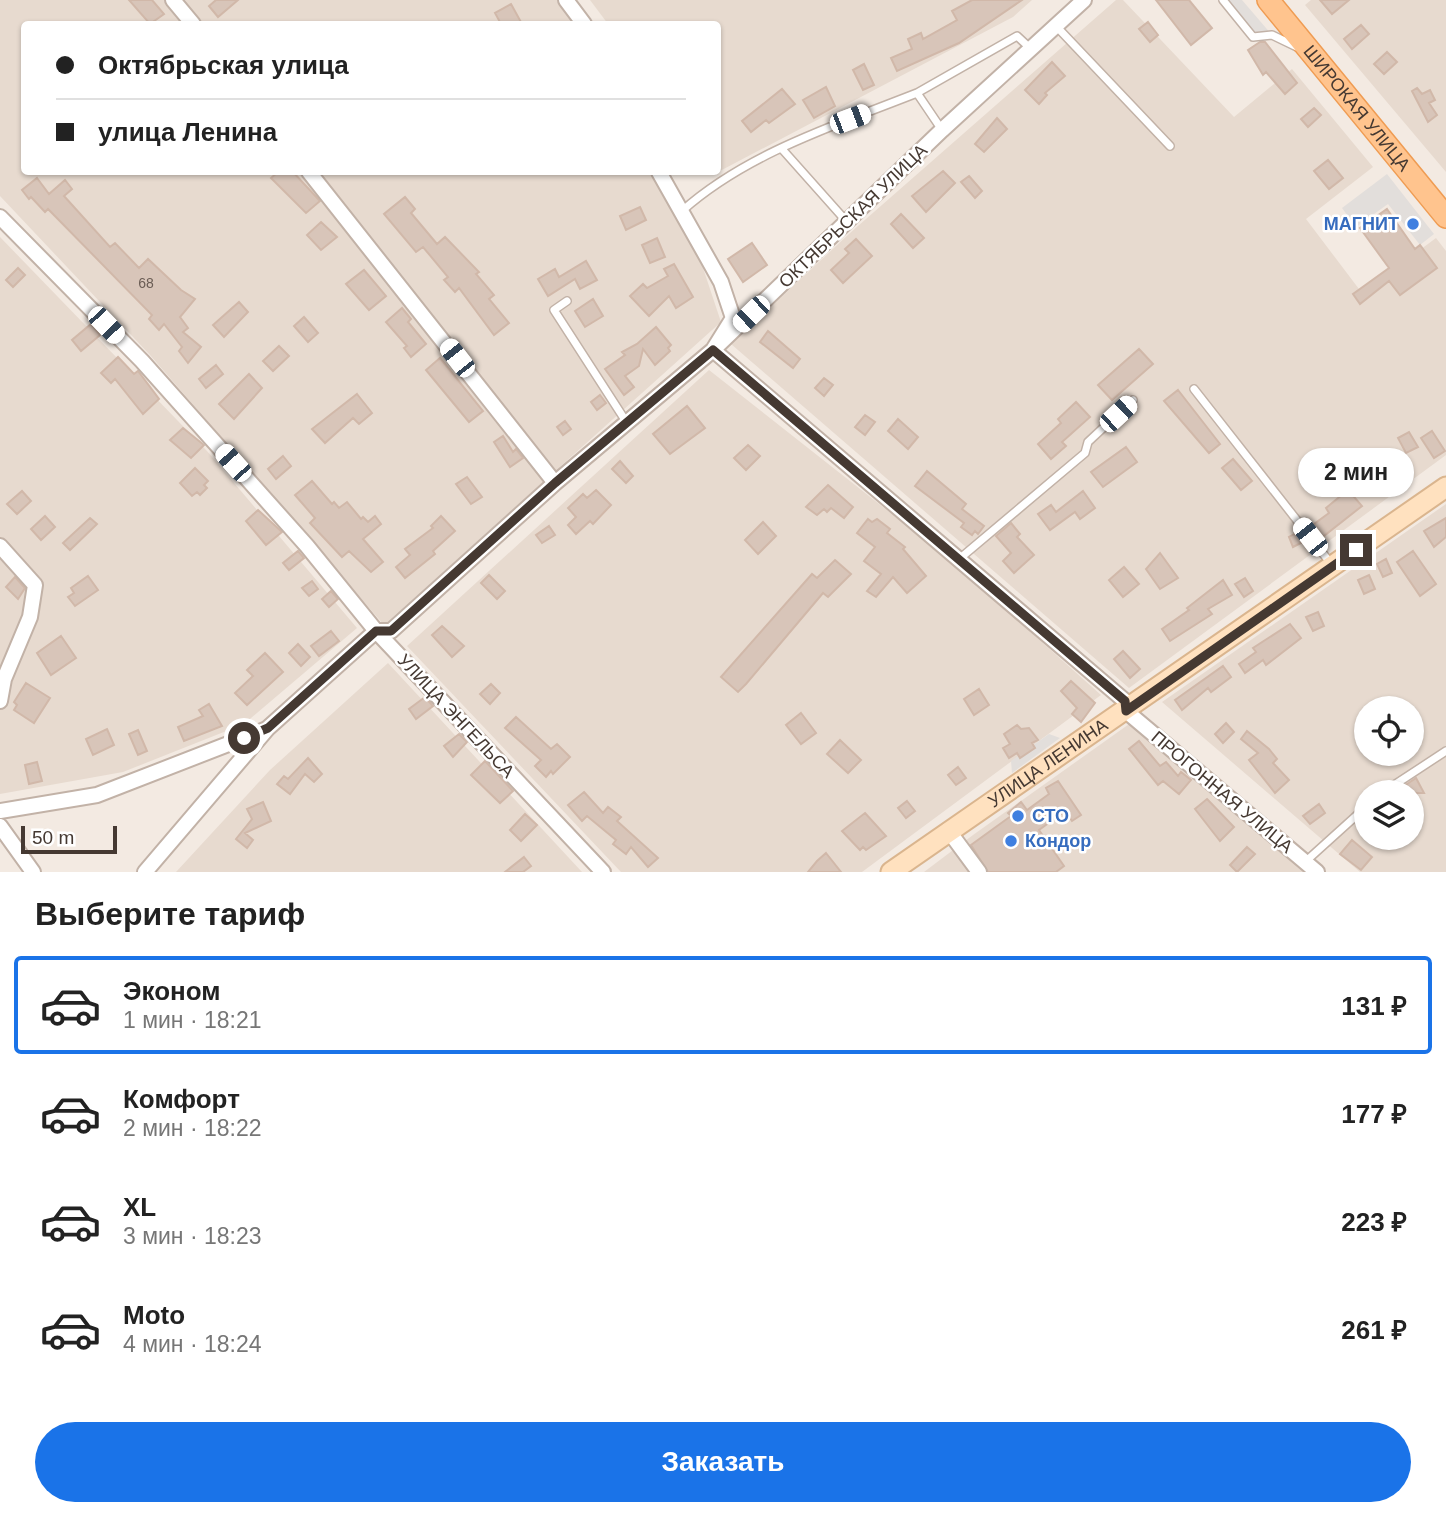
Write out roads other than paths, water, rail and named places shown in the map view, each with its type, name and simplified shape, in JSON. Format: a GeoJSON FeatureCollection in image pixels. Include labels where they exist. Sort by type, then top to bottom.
{"type":"FeatureCollection","features":[{"type":"Feature","properties":{"kind":"main road","name":"ШИРОКАЯ УЛИЦА"},"geometry":{"type":"LineString","coordinates":[[1268,0],[1446,217]]}},
{"type":"Feature","properties":{"kind":"street"},"geometry":{"type":"LineString","coordinates":[[173,0],[190,21]]}},
{"type":"Feature","properties":{"kind":"street"},"geometry":{"type":"LineString","coordinates":[[565,0],[582,21]]}},
{"type":"Feature","properties":{"kind":"street","name":"ОКТЯБРЬСКАЯ УЛИЦА"},"geometry":{"type":"LineString","coordinates":[[145,872],[268,728],[376,631],[391,631],[555,483],[713,350],[942,130],[1084,0]]}},
{"type":"Feature","properties":{"kind":"street"},"geometry":{"type":"LineString","coordinates":[[311,175],[555,483]]}},
{"type":"Feature","properties":{"kind":"street"},"geometry":{"type":"LineString","coordinates":[[661,175],[721,282],[733,318],[713,350]]}},
{"type":"Feature","properties":{"kind":"street","name":"УЛИЦА ЭНГЕЛЬСА"},"geometry":{"type":"LineString","coordinates":[[0,217],[142,360],[307,546],[376,631],[603,872]]}},
{"type":"Feature","properties":{"kind":"street","name":"ПРОГОННАЯ УЛИЦА"},"geometry":{"type":"LineString","coordinates":[[713,350],[1125,701],[1126,711],[1317,872]]}},
{"type":"Feature","properties":{"kind":"street","name":"УЛИЦА ЛЕНИНА"},"geometry":{"type":"LineString","coordinates":[[891,872],[1446,487]]}},
{"type":"Feature","properties":{"kind":"street"},"geometry":{"type":"LineString","coordinates":[[0,546],[35,585],[30,617],[4,679],[0,701]]}},
{"type":"Feature","properties":{"kind":"street"},"geometry":{"type":"LineString","coordinates":[[0,811],[97,795],[268,728]]}},
{"type":"Feature","properties":{"kind":"street"},"geometry":{"type":"LineString","coordinates":[[0,826],[33,872]]}},
{"type":"Feature","properties":{"kind":"street"},"geometry":{"type":"LineString","coordinates":[[948,830],[979,872]]}},
{"type":"Feature","properties":{"kind":"lane"},"geometry":{"type":"LineString","coordinates":[[1223,0],[1253,37],[1272,35],[1312,53]]}},
{"type":"Feature","properties":{"kind":"lane"},"geometry":{"type":"LineString","coordinates":[[1056,26],[1170,146]]}},
{"type":"Feature","properties":{"kind":"lane"},"geometry":{"type":"LineString","coordinates":[[682,211],[712,184],[782,149],[917,93],[1017,37],[1031,49]]}},
{"type":"Feature","properties":{"kind":"lane"},"geometry":{"type":"LineString","coordinates":[[917,93],[942,130]]}},
{"type":"Feature","properties":{"kind":"lane"},"geometry":{"type":"LineString","coordinates":[[782,149],[848,222]]}},
{"type":"Feature","properties":{"kind":"lane"},"geometry":{"type":"LineString","coordinates":[[567,301],[554,310],[627,423]]}},
{"type":"Feature","properties":{"kind":"lane"},"geometry":{"type":"LineString","coordinates":[[1194,389],[1333,566]]}},
{"type":"Feature","properties":{"kind":"lane"},"geometry":{"type":"LineString","coordinates":[[957,560],[1085,453],[1088,442],[1133,400]]}},
{"type":"Feature","properties":{"kind":"lane"},"geometry":{"type":"LineString","coordinates":[[1402,780],[1446,751]]}},
{"type":"Feature","properties":{"kind":"lane"},"geometry":{"type":"LineString","coordinates":[[1305,862],[1354,818]]}},
{"type":"Feature","properties":{"kind":"place","name":"МАГНИТ"},"geometry":{"type":"Point","coordinates":[1413,224]}},
{"type":"Feature","properties":{"kind":"place","name":"СТО"},"geometry":{"type":"Point","coordinates":[1018,816]}},
{"type":"Feature","properties":{"kind":"place","name":"Кондор"},"geometry":{"type":"Point","coordinates":[1011,841]}}]}
